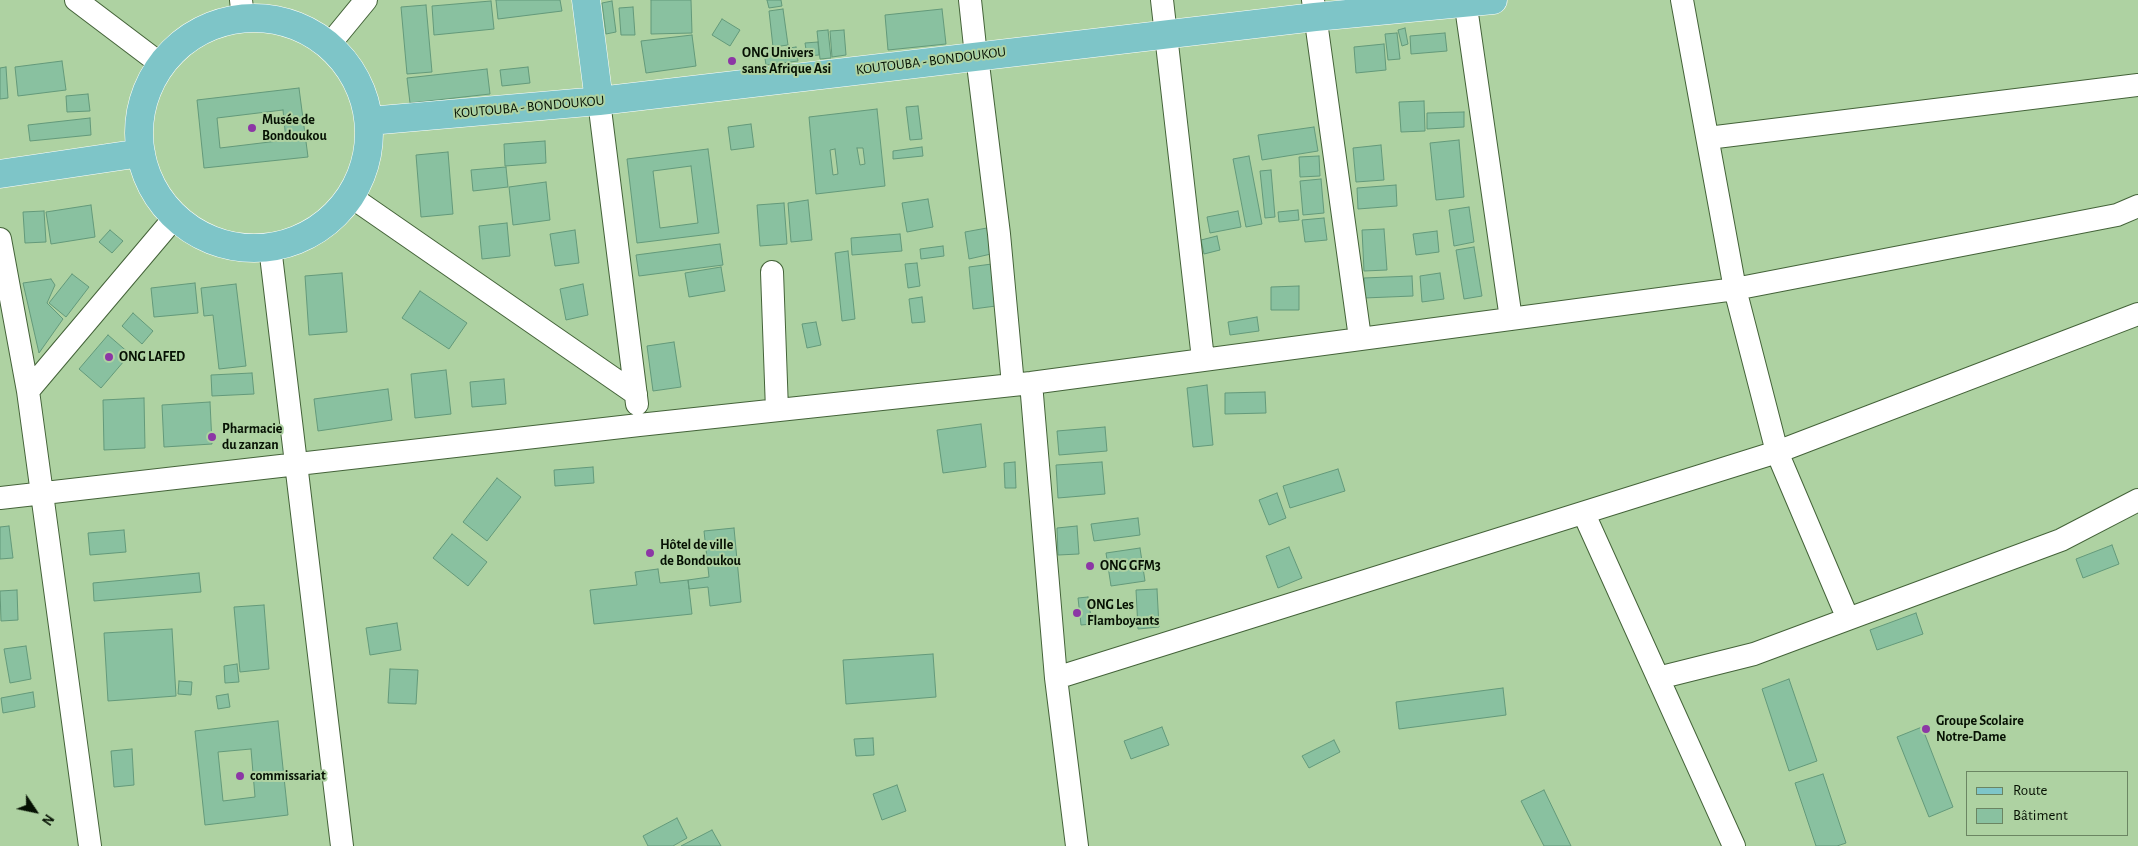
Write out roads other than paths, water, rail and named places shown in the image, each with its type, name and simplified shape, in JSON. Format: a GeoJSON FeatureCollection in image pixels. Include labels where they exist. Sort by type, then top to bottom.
{"type":"FeatureCollection","features":[{"type":"Feature","properties":{"kind":"main road"},"geometry":{"type":"LineString","coordinates":[[586,0],[599,101]]}},
{"type":"Feature","properties":{"kind":"main road","name":"KOUTOUBA - BONDOUKOU"},"geometry":{"type":"LineString","coordinates":[[369,121],[599,101],[1166,34],[1314,8],[1493,0]]}},
{"type":"Feature","properties":{"kind":"main road"},"geometry":{"type":"LineString","coordinates":[[242,9],[310,32],[328,45],[344,60],[356,79],[364,99],[369,121],[369,141],[366,160],[350,196],[334,215],[315,230],[294,241],[270,247],[244,248],[219,243],[195,232],[175,217],[153,188],[141,153],[139,130],[143,107],[150,85],[162,65],[178,47],[198,33],[242,9]]}},
{"type":"Feature","properties":{"kind":"main road"},"geometry":{"type":"LineString","coordinates":[[0,174],[141,153]]}},
{"type":"Feature","properties":{"kind":"street"},"geometry":{"type":"LineString","coordinates":[[76,0],[162,65]]}},
{"type":"Feature","properties":{"kind":"street"},"geometry":{"type":"LineString","coordinates":[[328,45],[366,0]]}},
{"type":"Feature","properties":{"kind":"street"},"geometry":{"type":"LineString","coordinates":[[970,0],[999,234],[1022,384],[1077,846]]}},
{"type":"Feature","properties":{"kind":"street"},"geometry":{"type":"LineString","coordinates":[[1162,0],[1203,359]]}},
{"type":"Feature","properties":{"kind":"street"},"geometry":{"type":"LineString","coordinates":[[1682,0],[1735,289],[1778,452],[1848,619]]}},
{"type":"Feature","properties":{"kind":"street"},"geometry":{"type":"LineString","coordinates":[[1465,2],[1511,319]]}},
{"type":"Feature","properties":{"kind":"street"},"geometry":{"type":"LineString","coordinates":[[1314,8],[1360,338]]}},
{"type":"Feature","properties":{"kind":"street"},"geometry":{"type":"LineString","coordinates":[[1708,138],[2138,85]]}},
{"type":"Feature","properties":{"kind":"street"},"geometry":{"type":"LineString","coordinates":[[599,101],[639,425]]}},
{"type":"Feature","properties":{"kind":"street"},"geometry":{"type":"LineString","coordinates":[[350,196],[636,394]]}},
{"type":"Feature","properties":{"kind":"street"},"geometry":{"type":"LineString","coordinates":[[0,498],[296,463],[1022,384],[1735,289],[2117,215],[2138,206]]}},
{"type":"Feature","properties":{"kind":"street"},"geometry":{"type":"LineString","coordinates":[[28,391],[175,217]]}},
{"type":"Feature","properties":{"kind":"street"},"geometry":{"type":"LineString","coordinates":[[0,239],[28,391],[90,846]]}},
{"type":"Feature","properties":{"kind":"street"},"geometry":{"type":"LineString","coordinates":[[270,247],[342,846]]}},
{"type":"Feature","properties":{"kind":"street"},"geometry":{"type":"LineString","coordinates":[[772,272],[777,410]]}},
{"type":"Feature","properties":{"kind":"street"},"geometry":{"type":"LineString","coordinates":[[1056,678],[1778,452],[2138,314]]}},
{"type":"Feature","properties":{"kind":"street"},"geometry":{"type":"LineString","coordinates":[[1658,678],[1754,654],[2061,540],[2138,500]]}},
{"type":"Feature","properties":{"kind":"street"},"geometry":{"type":"LineString","coordinates":[[1584,514],[1734,846]]}},
{"type":"Feature","properties":{"kind":"place","name":"ONG Univers sans Afrique Asi"},"geometry":{"type":"Point","coordinates":[732,61]}},
{"type":"Feature","properties":{"kind":"place","name":"Musée de Bondoukou"},"geometry":{"type":"Point","coordinates":[252,128]}},
{"type":"Feature","properties":{"kind":"place","name":"ONG LAFED"},"geometry":{"type":"Point","coordinates":[109,357]}},
{"type":"Feature","properties":{"kind":"place","name":"Pharmacie du zanzan"},"geometry":{"type":"Point","coordinates":[212,437]}},
{"type":"Feature","properties":{"kind":"place","name":"Hôtel de ville de Bondoukou"},"geometry":{"type":"Point","coordinates":[650,553]}},
{"type":"Feature","properties":{"kind":"place","name":"ONG GFM3"},"geometry":{"type":"Point","coordinates":[1090,566]}},
{"type":"Feature","properties":{"kind":"place","name":"ONG Les Flamboyants"},"geometry":{"type":"Point","coordinates":[1077,613]}},
{"type":"Feature","properties":{"kind":"place","name":"Groupe Scolaire Notre-Dame"},"geometry":{"type":"Point","coordinates":[1926,729]}},
{"type":"Feature","properties":{"kind":"place","name":"commissariat"},"geometry":{"type":"Point","coordinates":[240,776]}}]}
